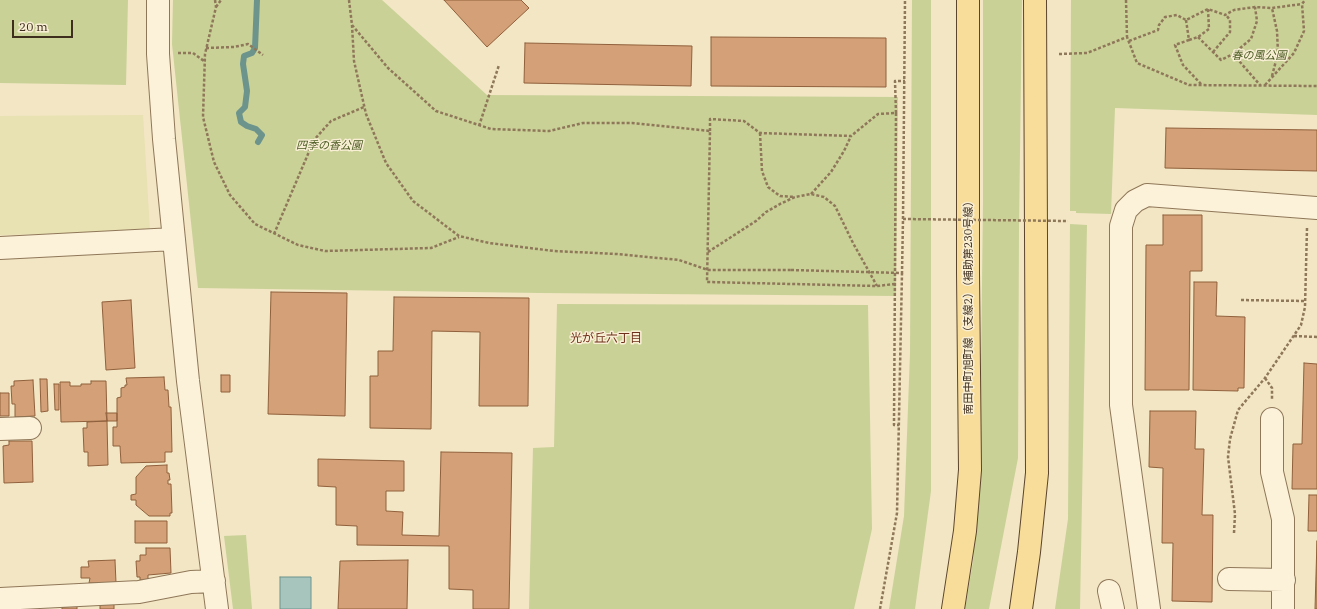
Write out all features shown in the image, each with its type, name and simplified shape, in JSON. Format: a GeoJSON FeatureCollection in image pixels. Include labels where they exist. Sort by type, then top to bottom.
{"type":"FeatureCollection","features":[{"type":"Feature","properties":{"kind":"main road","name":"南田中町旭町線（支線2）（補助第230号線）"},"geometry":{"type":"LineString","coordinates":[[953,609],[964,531],[970,470],[968,0]]}},
{"type":"Feature","properties":{"kind":"main road"},"geometry":{"type":"LineString","coordinates":[[1021,609],[1029,552],[1037,473],[1035,0]]}},
{"type":"Feature","properties":{"kind":"street"},"geometry":{"type":"LineString","coordinates":[[158,0],[158,54],[174,239],[188,381],[217,609]]}},
{"type":"Feature","properties":{"kind":"street"},"geometry":{"type":"LineString","coordinates":[[1149,609],[1121,405],[1121,226],[1126,210],[1135,201],[1147,195],[1312,208]]}},
{"type":"Feature","properties":{"kind":"street"},"geometry":{"type":"LineString","coordinates":[[0,248],[174,239]]}},
{"type":"Feature","properties":{"kind":"street"},"geometry":{"type":"LineString","coordinates":[[1272,419],[1272,472],[1283,519],[1284,609]]}},
{"type":"Feature","properties":{"kind":"street"},"geometry":{"type":"LineString","coordinates":[[0,429],[30,428]]}},
{"type":"Feature","properties":{"kind":"street"},"geometry":{"type":"LineString","coordinates":[[1228,579],[1284,580]]}},
{"type":"Feature","properties":{"kind":"street"},"geometry":{"type":"LineString","coordinates":[[0,599],[139,592],[191,582],[214,581]]}},
{"type":"Feature","properties":{"kind":"path"},"geometry":{"type":"LineString","coordinates":[[215,0],[216,7]]}},
{"type":"Feature","properties":{"kind":"path"},"geometry":{"type":"LineString","coordinates":[[221,0],[216,7],[206,48],[202,117],[214,162],[230,194],[254,224],[298,245],[325,251],[431,248],[459,236]]}},
{"type":"Feature","properties":{"kind":"path"},"geometry":{"type":"LineString","coordinates":[[349,0],[354,61],[364,107],[386,163],[413,201],[459,236],[489,243],[554,251],[617,254],[679,260],[708,270],[791,270],[902,273]]}},
{"type":"Feature","properties":{"kind":"path"},"geometry":{"type":"LineString","coordinates":[[880,609],[897,513],[903,219],[905,0]]}},
{"type":"Feature","properties":{"kind":"path"},"geometry":{"type":"LineString","coordinates":[[1126,0],[1127,37],[1137,63],[1189,85],[1317,86]]}},
{"type":"Feature","properties":{"kind":"path"},"geometry":{"type":"LineString","coordinates":[[1264,86],[1294,53],[1304,31],[1302,4],[1305,0]]}},
{"type":"Feature","properties":{"kind":"path"},"geometry":{"type":"LineString","coordinates":[[1225,15],[1234,10],[1255,7],[1272,8],[1302,4]]}},
{"type":"Feature","properties":{"kind":"path"},"geometry":{"type":"LineString","coordinates":[[1198,37],[1220,60],[1233,54],[1251,39],[1257,21],[1255,7]]}},
{"type":"Feature","properties":{"kind":"path"},"geometry":{"type":"LineString","coordinates":[[1271,78],[1278,53],[1277,31],[1272,8]]}},
{"type":"Feature","properties":{"kind":"path"},"geometry":{"type":"LineString","coordinates":[[1201,85],[1183,64],[1176,45],[1198,37],[1209,29],[1208,9]]}},
{"type":"Feature","properties":{"kind":"path"},"geometry":{"type":"LineString","coordinates":[[1186,20],[1208,9],[1225,15],[1230,20],[1230,32],[1213,52]]}},
{"type":"Feature","properties":{"kind":"path"},"geometry":{"type":"LineString","coordinates":[[1128,41],[1158,30],[1159,25],[1165,17],[1177,15],[1186,20]]}},
{"type":"Feature","properties":{"kind":"path"},"geometry":{"type":"LineString","coordinates":[[1186,20],[1188,40]]}},
{"type":"Feature","properties":{"kind":"path"},"geometry":{"type":"LineString","coordinates":[[352,25],[388,68],[436,111],[479,126],[491,129],[549,132],[583,123],[632,123],[710,131]]}},
{"type":"Feature","properties":{"kind":"path"},"geometry":{"type":"LineString","coordinates":[[1059,54],[1087,53],[1127,37]]}},
{"type":"Feature","properties":{"kind":"path"},"geometry":{"type":"LineString","coordinates":[[206,48],[234,47],[248,44],[263,55]]}},
{"type":"Feature","properties":{"kind":"path"},"geometry":{"type":"LineString","coordinates":[[171,53],[193,53],[205,62]]}},
{"type":"Feature","properties":{"kind":"path"},"geometry":{"type":"LineString","coordinates":[[1233,54],[1260,86]]}},
{"type":"Feature","properties":{"kind":"path"},"geometry":{"type":"LineString","coordinates":[[479,126],[499,64]]}},
{"type":"Feature","properties":{"kind":"path"},"geometry":{"type":"LineString","coordinates":[[899,425],[894,425],[895,81],[905,81]]}},
{"type":"Feature","properties":{"kind":"path"},"geometry":{"type":"LineString","coordinates":[[274,234],[314,140],[331,121],[364,107]]}},
{"type":"Feature","properties":{"kind":"path"},"geometry":{"type":"LineString","coordinates":[[811,194],[831,172],[851,136],[878,114],[896,113]]}},
{"type":"Feature","properties":{"kind":"path"},"geometry":{"type":"LineString","coordinates":[[851,136],[760,133],[744,121],[710,119],[707,282],[878,286],[895,284]]}},
{"type":"Feature","properties":{"kind":"path"},"geometry":{"type":"LineString","coordinates":[[760,133],[762,171],[768,187],[780,196],[795,197],[811,194],[824,197],[835,206],[853,243],[878,286]]}},
{"type":"Feature","properties":{"kind":"path"},"geometry":{"type":"LineString","coordinates":[[708,252],[756,221],[766,212],[795,197]]}},
{"type":"Feature","properties":{"kind":"path"},"geometry":{"type":"LineString","coordinates":[[1241,300],[1304,300],[1312,208]]}},
{"type":"Feature","properties":{"kind":"path"},"geometry":{"type":"LineString","coordinates":[[903,219],[1068,221]]}},
{"type":"Feature","properties":{"kind":"path"},"geometry":{"type":"LineString","coordinates":[[1293,336],[1317,337]]}},
{"type":"Feature","properties":{"kind":"shaded area"},"geometry":{"type":"Polygon","coordinates":[[[143,115],[150,231],[0,235],[0,116],[143,115]]]}},
{"type":"Feature","properties":{"kind":"green space"},"geometry":{"type":"Polygon","coordinates":[[[0,0],[128,0],[126,85],[0,83],[0,0]]]}},
{"type":"Feature","properties":{"kind":"green space","name":"四季の香公園"},"geometry":{"type":"Polygon","coordinates":[[[173,0],[382,0],[487,95],[898,97],[896,296],[198,288],[172,44],[173,0]]]}},
{"type":"Feature","properties":{"kind":"green space"},"geometry":{"type":"Polygon","coordinates":[[[912,0],[931,0],[931,491],[915,609],[889,609],[904,516],[910,353],[912,0]]]}},
{"type":"Feature","properties":{"kind":"green space"},"geometry":{"type":"Polygon","coordinates":[[[983,0],[1022,0],[1018,458],[989,609],[965,609],[973,561],[980,445],[983,204],[983,0]]]}},
{"type":"Feature","properties":{"kind":"green space","name":"春の風公園"},"geometry":{"type":"Polygon","coordinates":[[[1071,0],[1317,0],[1317,115],[1115,108],[1111,214],[1076,213],[1076,211],[1070,211],[1071,0]]]}},
{"type":"Feature","properties":{"kind":"green space"},"geometry":{"type":"Polygon","coordinates":[[[1070,224],[1087,225],[1080,609],[1055,609],[1068,519],[1070,224]]]}},
{"type":"Feature","properties":{"kind":"green space"},"geometry":{"type":"Polygon","coordinates":[[[557,304],[868,305],[872,529],[854,609],[529,609],[533,448],[554,447],[557,304]]]}},
{"type":"Feature","properties":{"kind":"green space"},"geometry":{"type":"Polygon","coordinates":[[[246,535],[252,609],[233,609],[224,536],[246,535]]]}},
{"type":"Feature","properties":{"kind":"water"},"geometry":{"type":"Polygon","coordinates":[[[280,577],[311,577],[311,609],[280,609],[280,577]]]}},
{"type":"Feature","properties":{"kind":"building"},"geometry":{"type":"Polygon","coordinates":[[[444,0],[521,0],[529,8],[487,47],[444,0]]]}},
{"type":"Feature","properties":{"kind":"building"},"geometry":{"type":"Polygon","coordinates":[[[711,37],[886,38],[886,87],[711,86],[711,37]]]}},
{"type":"Feature","properties":{"kind":"building"},"geometry":{"type":"Polygon","coordinates":[[[525,43],[692,46],[691,86],[524,83],[525,43]]]}},
{"type":"Feature","properties":{"kind":"building"},"geometry":{"type":"Polygon","coordinates":[[[1166,128],[1317,130],[1317,171],[1165,168],[1166,128]]]}},
{"type":"Feature","properties":{"kind":"building"},"geometry":{"type":"Polygon","coordinates":[[[1163,215],[1202,215],[1202,271],[1190,271],[1189,390],[1145,390],[1146,245],[1163,245],[1163,215]]]}},
{"type":"Feature","properties":{"kind":"building"},"geometry":{"type":"Polygon","coordinates":[[[1194,282],[1217,282],[1216,316],[1245,317],[1244,388],[1238,388],[1238,391],[1193,390],[1194,282]]]}},
{"type":"Feature","properties":{"kind":"building"},"geometry":{"type":"Polygon","coordinates":[[[271,292],[347,293],[345,416],[268,414],[271,292]]]}},
{"type":"Feature","properties":{"kind":"building"},"geometry":{"type":"Polygon","coordinates":[[[394,297],[529,298],[528,406],[479,406],[480,332],[432,331],[431,429],[370,428],[370,376],[378,376],[378,351],[393,351],[394,297]]]}},
{"type":"Feature","properties":{"kind":"building"},"geometry":{"type":"Polygon","coordinates":[[[131,300],[135,368],[106,370],[102,302],[131,300]]]}},
{"type":"Feature","properties":{"kind":"building"},"geometry":{"type":"Polygon","coordinates":[[[1304,363],[1317,364],[1317,489],[1292,489],[1293,444],[1302,444],[1304,363]]]}},
{"type":"Feature","properties":{"kind":"building"},"geometry":{"type":"Polygon","coordinates":[[[221,375],[230,375],[230,392],[221,392],[221,375]]]}},
{"type":"Feature","properties":{"kind":"building"},"geometry":{"type":"Polygon","coordinates":[[[164,377],[165,390],[168,390],[169,407],[171,407],[172,452],[165,452],[165,462],[121,463],[120,446],[113,446],[113,427],[117,427],[117,398],[121,397],[121,388],[127,385],[126,378],[164,377]]]}},
{"type":"Feature","properties":{"kind":"building"},"geometry":{"type":"Polygon","coordinates":[[[40,379],[47,379],[48,411],[41,412],[40,379]]]}},
{"type":"Feature","properties":{"kind":"building"},"geometry":{"type":"Polygon","coordinates":[[[33,380],[35,416],[15,417],[15,404],[12,404],[11,386],[14,386],[14,381],[33,380]]]}},
{"type":"Feature","properties":{"kind":"building"},"geometry":{"type":"Polygon","coordinates":[[[91,381],[106,381],[107,421],[61,422],[60,382],[70,382],[70,386],[81,386],[81,384],[91,384],[91,381]]]}},
{"type":"Feature","properties":{"kind":"building"},"geometry":{"type":"Polygon","coordinates":[[[54,384],[59,384],[59,410],[55,410],[54,384]]]}},
{"type":"Feature","properties":{"kind":"building"},"geometry":{"type":"Polygon","coordinates":[[[0,393],[9,393],[9,416],[0,416],[0,393]]]}},
{"type":"Feature","properties":{"kind":"building"},"geometry":{"type":"Polygon","coordinates":[[[1150,411],[1196,411],[1195,449],[1204,449],[1202,515],[1213,515],[1212,602],[1172,601],[1173,543],[1162,543],[1163,468],[1149,467],[1150,411]]]}},
{"type":"Feature","properties":{"kind":"building"},"geometry":{"type":"Polygon","coordinates":[[[106,413],[117,413],[117,421],[107,421],[106,413]]]}},
{"type":"Feature","properties":{"kind":"building"},"geometry":{"type":"Polygon","coordinates":[[[107,421],[108,465],[88,466],[88,452],[84,452],[83,428],[87,428],[87,422],[107,421]]]}},
{"type":"Feature","properties":{"kind":"building"},"geometry":{"type":"Polygon","coordinates":[[[9,441],[32,441],[33,482],[4,483],[3,446],[9,445],[9,441]]]}},
{"type":"Feature","properties":{"kind":"building"},"geometry":{"type":"Polygon","coordinates":[[[441,452],[512,453],[509,609],[473,609],[473,590],[449,589],[449,546],[357,545],[357,526],[336,525],[336,487],[318,486],[318,459],[404,461],[404,491],[386,491],[386,511],[403,512],[402,535],[439,536],[441,452]]]}},
{"type":"Feature","properties":{"kind":"building"},"geometry":{"type":"Polygon","coordinates":[[[167,465],[167,473],[169,473],[170,480],[168,480],[168,484],[171,484],[172,513],[170,513],[170,516],[149,516],[136,505],[136,500],[131,500],[131,495],[136,494],[136,477],[146,466],[167,465]]]}},
{"type":"Feature","properties":{"kind":"building"},"geometry":{"type":"Polygon","coordinates":[[[1309,495],[1317,495],[1317,531],[1308,531],[1309,495]]]}},
{"type":"Feature","properties":{"kind":"building"},"geometry":{"type":"Polygon","coordinates":[[[135,521],[167,521],[167,543],[135,543],[135,521]]]}},
{"type":"Feature","properties":{"kind":"building"},"geometry":{"type":"Polygon","coordinates":[[[1317,541],[1317,609],[1315,609],[1317,541]]]}},
{"type":"Feature","properties":{"kind":"building"},"geometry":{"type":"Polygon","coordinates":[[[146,548],[170,548],[171,573],[148,575],[148,580],[140,580],[140,577],[137,577],[136,561],[140,561],[140,555],[146,555],[146,548]]]}},
{"type":"Feature","properties":{"kind":"building"},"geometry":{"type":"Polygon","coordinates":[[[115,560],[116,583],[89,583],[90,578],[81,578],[81,567],[89,567],[88,561],[115,560]]]}},
{"type":"Feature","properties":{"kind":"building"},"geometry":{"type":"Polygon","coordinates":[[[408,560],[407,609],[338,609],[340,561],[408,560]]]}},
{"type":"Feature","properties":{"kind":"building"},"geometry":{"type":"Polygon","coordinates":[[[100,603],[114,603],[114,609],[100,609],[100,603]]]}},
{"type":"Feature","properties":{"kind":"building"},"geometry":{"type":"Polygon","coordinates":[[[77,606],[77,609],[62,609],[62,607],[77,606]]]}},
{"type":"Feature","properties":{"kind":"waterway"},"geometry":{"type":"LineString","coordinates":[[257,0],[255,48],[252,53],[244,56],[243,64],[247,91],[245,107],[239,113],[241,122],[256,129],[262,135],[258,142]]}},
{"type":"Feature","properties":{"kind":"district","name":"光が丘六丁目"},"geometry":{"type":"Point","coordinates":[606,339]}}]}
